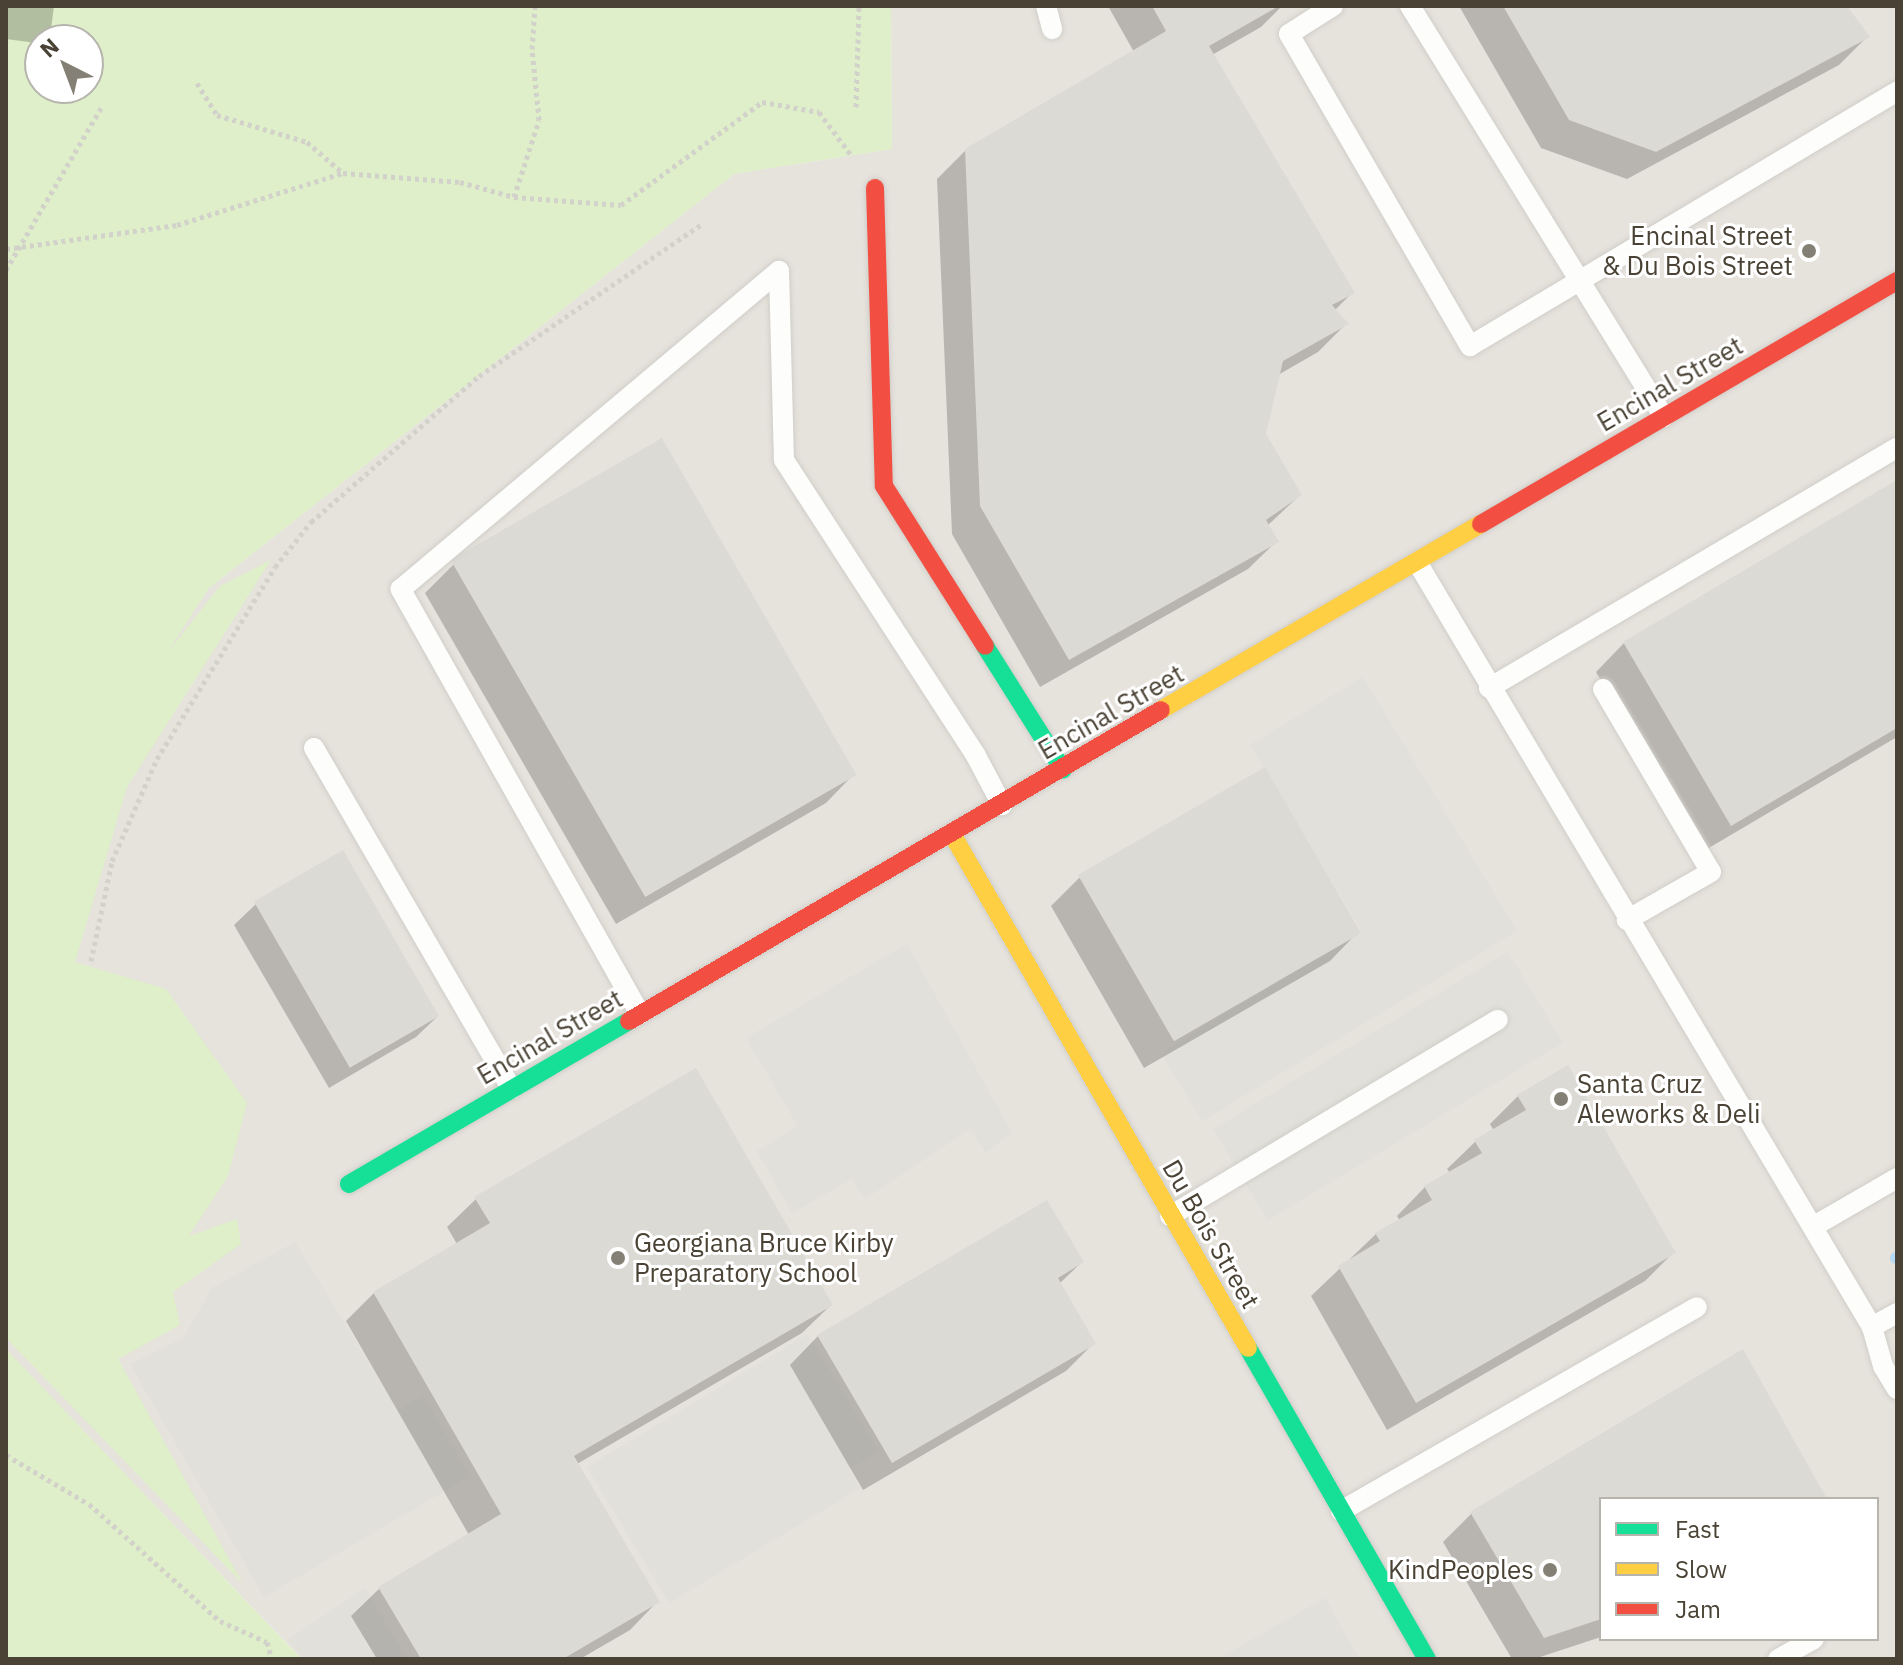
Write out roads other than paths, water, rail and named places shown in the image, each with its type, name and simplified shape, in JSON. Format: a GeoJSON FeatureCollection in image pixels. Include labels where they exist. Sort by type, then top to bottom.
{"type":"FeatureCollection","features":[{"type":"Feature","properties":{"kind":"street"},"geometry":{"type":"LineString","coordinates":[[875,188],[884,486],[1063,770]]}},
{"type":"Feature","properties":{"kind":"street","name":"Encinal Street"},"geometry":{"type":"LineString","coordinates":[[349,1184],[1897,281]]}},
{"type":"Feature","properties":{"kind":"street","name":"Du Bois Street"},"geometry":{"type":"LineString","coordinates":[[952,834],[1427,1659]]}},
{"type":"Feature","properties":{"kind":"lane"},"geometry":{"type":"LineString","coordinates":[[1046,6],[1052,29]]}},
{"type":"Feature","properties":{"kind":"lane"},"geometry":{"type":"LineString","coordinates":[[1333,6],[1289,34],[1470,346],[1897,91]]}},
{"type":"Feature","properties":{"kind":"lane"},"geometry":{"type":"LineString","coordinates":[[1410,6],[1583,281],[1664,417]]}},
{"type":"Feature","properties":{"kind":"lane"},"geometry":{"type":"LineString","coordinates":[[640,1014],[401,589],[779,271],[784,460],[975,754],[1002,805]]}},
{"type":"Feature","properties":{"kind":"lane"},"geometry":{"type":"LineString","coordinates":[[1489,688],[1897,448]]}},
{"type":"Feature","properties":{"kind":"lane"},"geometry":{"type":"LineString","coordinates":[[1417,562],[1627,920],[1814,1226],[1872,1327],[1883,1366],[1897,1389]]}},
{"type":"Feature","properties":{"kind":"lane"},"geometry":{"type":"LineString","coordinates":[[1603,689],[1711,872],[1627,920]]}},
{"type":"Feature","properties":{"kind":"lane"},"geometry":{"type":"LineString","coordinates":[[314,748],[512,1089]]}},
{"type":"Feature","properties":{"kind":"lane"},"geometry":{"type":"LineString","coordinates":[[1170,1216],[1498,1020]]}},
{"type":"Feature","properties":{"kind":"lane"},"geometry":{"type":"LineString","coordinates":[[1814,1226],[1897,1178]]}},
{"type":"Feature","properties":{"kind":"lane"},"geometry":{"type":"LineString","coordinates":[[1341,1511],[1697,1307]]}},
{"type":"Feature","properties":{"kind":"lane"},"geometry":{"type":"LineString","coordinates":[[1872,1327],[1897,1313]]}},
{"type":"Feature","properties":{"kind":"lane"},"geometry":{"type":"LineString","coordinates":[[1778,1659],[1810,1641]]}},
{"type":"Feature","properties":{"kind":"place","name":"Encinal Street & Du Bois Street"},"geometry":{"type":"Point","coordinates":[1809,251]}},
{"type":"Feature","properties":{"kind":"place","name":"Santa Cruz Aleworks & Deli"},"geometry":{"type":"Point","coordinates":[1561,1099]}},
{"type":"Feature","properties":{"kind":"place","name":"Georgiana Bruce Kirby Preparatory School"},"geometry":{"type":"Point","coordinates":[618,1258]}},
{"type":"Feature","properties":{"kind":"place","name":"KindPeoples"},"geometry":{"type":"Point","coordinates":[1550,1570]}}]}
